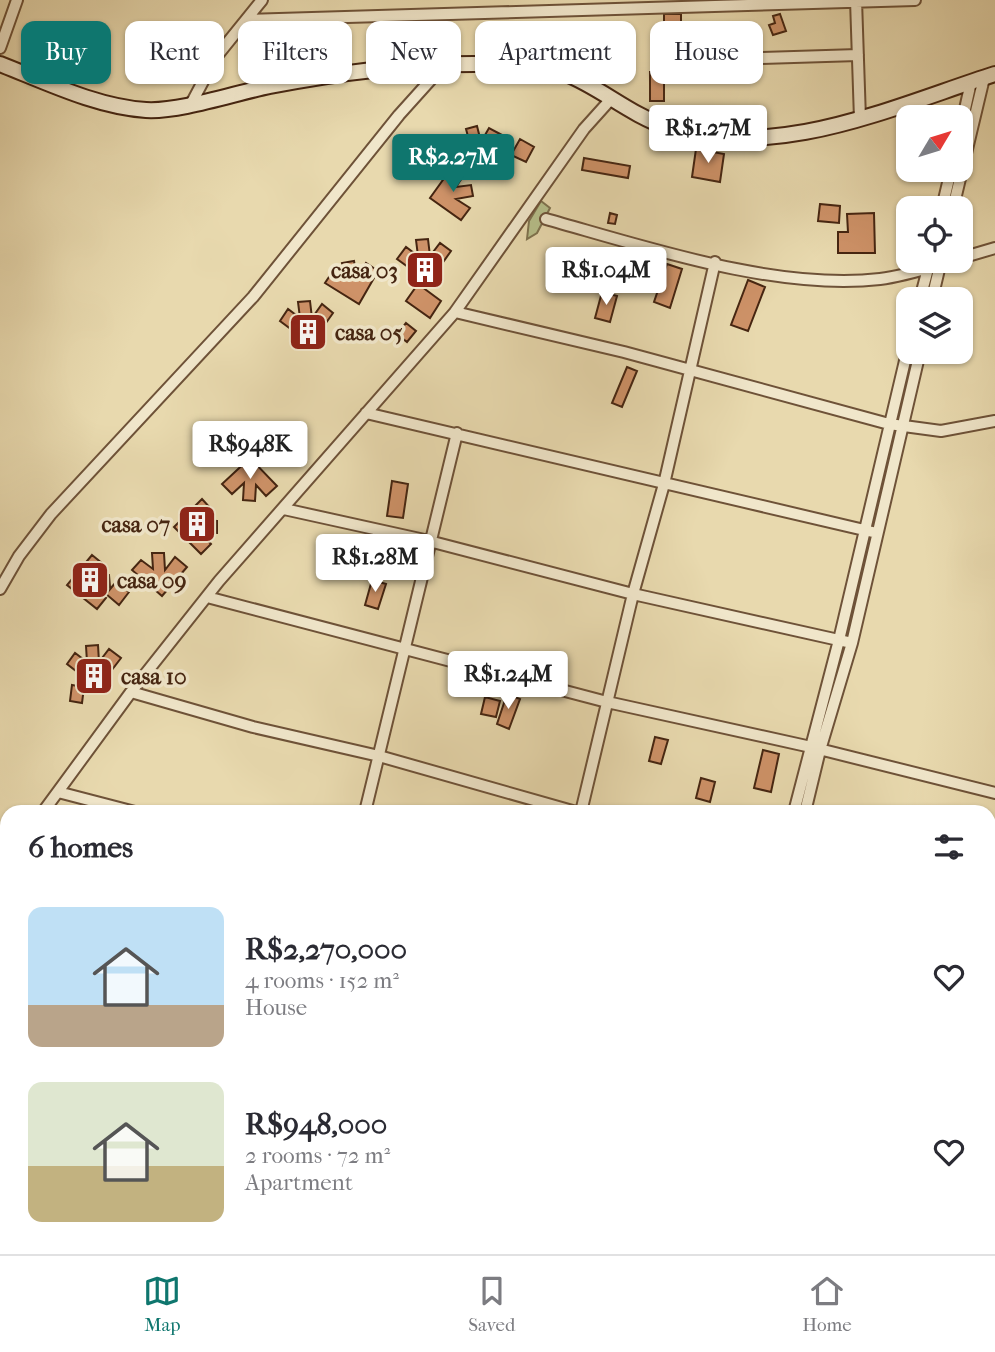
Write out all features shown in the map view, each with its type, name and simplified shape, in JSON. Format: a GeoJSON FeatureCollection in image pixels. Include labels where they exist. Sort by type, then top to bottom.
{"type":"FeatureCollection","features":[{"type":"Feature","properties":{"kind":"main road"},"geometry":{"type":"LineString","coordinates":[[0,64],[85,95],[137,109],[163,109],[318,78],[366,73]]}},
{"type":"Feature","properties":{"kind":"main road"},"geometry":{"type":"LineString","coordinates":[[461,65],[503,64],[557,70],[654,122],[700,134],[773,136],[860,119],[984,78]]}},
{"type":"Feature","properties":{"kind":"street"},"geometry":{"type":"LineString","coordinates":[[0,48],[17,0]]}},
{"type":"Feature","properties":{"kind":"street"},"geometry":{"type":"LineString","coordinates":[[191,104],[216,57],[262,0]]}},
{"type":"Feature","properties":{"kind":"street"},"geometry":{"type":"LineString","coordinates":[[247,20],[915,0]]}},
{"type":"Feature","properties":{"kind":"street"},"geometry":{"type":"LineString","coordinates":[[856,2],[860,119]]}},
{"type":"Feature","properties":{"kind":"street"},"geometry":{"type":"LineString","coordinates":[[763,58],[858,55]]}},
{"type":"Feature","properties":{"kind":"street"},"geometry":{"type":"LineString","coordinates":[[971,105],[984,78]]}},
{"type":"Feature","properties":{"kind":"street"},"geometry":{"type":"LineString","coordinates":[[956,196],[984,78]]}},
{"type":"Feature","properties":{"kind":"street"},"geometry":{"type":"LineString","coordinates":[[0,589],[19,556],[51,513],[253,297],[428,84]]}},
{"type":"Feature","properties":{"kind":"street"},"geometry":{"type":"LineString","coordinates":[[48,805],[131,692],[207,597],[455,312],[584,129],[611,99]]}},
{"type":"Feature","properties":{"kind":"street"},"geometry":{"type":"LineString","coordinates":[[546,219],[780,276],[826,280],[880,279],[902,273]]}},
{"type":"Feature","properties":{"kind":"street"},"geometry":{"type":"LineString","coordinates":[[973,254],[995,248]]}},
{"type":"Feature","properties":{"kind":"street"},"geometry":{"type":"LineString","coordinates":[[581,805],[633,594],[664,484],[687,371],[715,262]]}},
{"type":"Feature","properties":{"kind":"street"},"geometry":{"type":"LineString","coordinates":[[455,312],[624,352],[889,424],[941,431],[995,421]]}},
{"type":"Feature","properties":{"kind":"street"},"geometry":{"type":"LineString","coordinates":[[807,805],[815,749],[904,364]]}},
{"type":"Feature","properties":{"kind":"street"},"geometry":{"type":"LineString","coordinates":[[796,805],[852,643],[917,364]]}},
{"type":"Feature","properties":{"kind":"street"},"geometry":{"type":"LineString","coordinates":[[366,413],[457,432],[664,484],[877,533]]}},
{"type":"Feature","properties":{"kind":"street"},"geometry":{"type":"LineString","coordinates":[[368,805],[457,432]]}},
{"type":"Feature","properties":{"kind":"street"},"geometry":{"type":"LineString","coordinates":[[284,509],[429,541],[633,594],[852,643]]}},
{"type":"Feature","properties":{"kind":"street"},"geometry":{"type":"LineString","coordinates":[[207,597],[607,702],[995,793]]}},
{"type":"Feature","properties":{"kind":"street"},"geometry":{"type":"LineString","coordinates":[[131,692],[253,727],[379,756],[554,805]]}},
{"type":"Feature","properties":{"kind":"street"},"geometry":{"type":"LineString","coordinates":[[58,792],[108,805]]}},
{"type":"Feature","properties":{"kind":"green space"},"geometry":{"type":"Polygon","coordinates":[[[541,201],[550,208],[537,233],[527,239],[529,221],[541,201]]]}},
{"type":"Feature","properties":{"kind":"building"},"geometry":{"type":"Polygon","coordinates":[[[664,14],[681,14],[681,21],[664,21],[664,14]]]}},
{"type":"Feature","properties":{"kind":"building"},"geometry":{"type":"Polygon","coordinates":[[[780,14],[786,31],[773,35],[769,25],[775,23],[773,16],[780,14]]]}},
{"type":"Feature","properties":{"kind":"building"},"geometry":{"type":"Polygon","coordinates":[[[650,84],[664,84],[664,101],[650,101],[650,84]]]}},
{"type":"Feature","properties":{"kind":"building"},"geometry":{"type":"Polygon","coordinates":[[[477,126],[481,142],[489,128],[502,135],[484,168],[450,149],[457,137],[470,144],[466,129],[477,126]]]}},
{"type":"Feature","properties":{"kind":"building"},"geometry":{"type":"Polygon","coordinates":[[[520,139],[534,147],[526,162],[511,155],[520,139]]]}},
{"type":"Feature","properties":{"kind":"building"},"geometry":{"type":"Polygon","coordinates":[[[696,149],[724,154],[720,182],[692,177],[696,149]]]}},
{"type":"Feature","properties":{"kind":"building"},"geometry":{"type":"Polygon","coordinates":[[[584,158],[630,166],[628,178],[582,170],[584,158]]]}},
{"type":"Feature","properties":{"kind":"building"},"geometry":{"type":"Polygon","coordinates":[[[453,166],[464,175],[456,187],[471,185],[473,196],[456,199],[470,208],[461,220],[430,198],[453,166]]]}},
{"type":"Feature","properties":{"kind":"building"},"geometry":{"type":"Polygon","coordinates":[[[820,204],[840,206],[839,223],[818,221],[820,204]]]}},
{"type":"Feature","properties":{"kind":"building"},"geometry":{"type":"Polygon","coordinates":[[[610,213],[617,215],[615,224],[608,223],[610,213]]]}},
{"type":"Feature","properties":{"kind":"building"},"geometry":{"type":"Polygon","coordinates":[[[874,213],[875,253],[838,253],[838,232],[848,232],[847,214],[874,213]]]}},
{"type":"Feature","properties":{"kind":"building","name":"casa 03"},"geometry":{"type":"Polygon","coordinates":[[[428,239],[430,256],[440,243],[451,251],[429,282],[397,259],[406,247],[418,256],[416,240],[428,239]]]}},
{"type":"Feature","properties":{"kind":"building"},"geometry":{"type":"Polygon","coordinates":[[[354,261],[357,278],[366,263],[378,271],[359,304],[325,283],[333,271],[345,278],[342,263],[354,261]]]}},
{"type":"Feature","properties":{"kind":"building"},"geometry":{"type":"Polygon","coordinates":[[[667,264],[682,269],[670,308],[654,302],[667,264]]]}},
{"type":"Feature","properties":{"kind":"building"},"geometry":{"type":"Polygon","coordinates":[[[624,269],[638,270],[638,289],[623,288],[624,269]]]}},
{"type":"Feature","properties":{"kind":"building"},"geometry":{"type":"Polygon","coordinates":[[[748,280],[765,287],[748,331],[731,325],[748,280]]]}},
{"type":"Feature","properties":{"kind":"building"},"geometry":{"type":"Polygon","coordinates":[[[418,284],[441,301],[430,318],[406,301],[418,284]]]}},
{"type":"Feature","properties":{"kind":"building"},"geometry":{"type":"Polygon","coordinates":[[[602,292],[617,296],[610,322],[595,318],[602,292]]]}},
{"type":"Feature","properties":{"kind":"building","name":"casa 05"},"geometry":{"type":"Polygon","coordinates":[[[310,301],[312,318],[322,304],[333,313],[311,344],[280,321],[288,309],[300,318],[298,302],[310,301]]]}},
{"type":"Feature","properties":{"kind":"building"},"geometry":{"type":"Polygon","coordinates":[[[406,323],[416,331],[407,342],[397,334],[406,323]]]}},
{"type":"Feature","properties":{"kind":"building"},"geometry":{"type":"Polygon","coordinates":[[[627,367],[637,371],[622,407],[612,403],[627,367]]]}},
{"type":"Feature","properties":{"kind":"building"},"geometry":{"type":"Polygon","coordinates":[[[250,458],[277,486],[266,496],[256,485],[255,501],[243,500],[244,483],[232,494],[222,484],[250,458]]]}},
{"type":"Feature","properties":{"kind":"building"},"geometry":{"type":"Polygon","coordinates":[[[392,481],[408,484],[403,518],[387,516],[392,481]]]}},
{"type":"Feature","properties":{"kind":"building","name":"casa 07"},"geometry":{"type":"Polygon","coordinates":[[[202,499],[212,510],[201,520],[217,521],[217,533],[200,532],[211,544],[201,554],[174,527],[202,499]]]}},
{"type":"Feature","properties":{"kind":"building"},"geometry":{"type":"Polygon","coordinates":[[[152,553],[164,553],[165,570],[175,557],[187,567],[162,596],[132,570],[141,560],[153,569],[152,553]]]}},
{"type":"Feature","properties":{"kind":"building","name":"casa 09"},"geometry":{"type":"Polygon","coordinates":[[[92,555],[103,564],[94,576],[109,575],[110,587],[93,588],[106,598],[97,609],[67,585],[92,555]]]}},
{"type":"Feature","properties":{"kind":"building"},"geometry":{"type":"Polygon","coordinates":[[[372,580],[386,584],[378,609],[365,605],[372,580]]]}},
{"type":"Feature","properties":{"kind":"building"},"geometry":{"type":"Polygon","coordinates":[[[116,582],[129,592],[119,605],[106,594],[116,582]]]}},
{"type":"Feature","properties":{"kind":"building","name":"casa 10"},"geometry":{"type":"Polygon","coordinates":[[[98,645],[99,662],[109,649],[121,658],[98,688],[67,664],[75,653],[87,662],[86,646],[98,645]]]}},
{"type":"Feature","properties":{"kind":"building"},"geometry":{"type":"Polygon","coordinates":[[[72,685],[84,687],[82,703],[70,701],[72,685]]]}},
{"type":"Feature","properties":{"kind":"building"},"geometry":{"type":"Polygon","coordinates":[[[507,694],[520,699],[509,729],[497,724],[507,694]]]}},
{"type":"Feature","properties":{"kind":"building"},"geometry":{"type":"Polygon","coordinates":[[[485,697],[500,701],[496,717],[481,714],[485,697]]]}},
{"type":"Feature","properties":{"kind":"building"},"geometry":{"type":"Polygon","coordinates":[[[655,737],[668,740],[661,764],[649,761],[655,737]]]}},
{"type":"Feature","properties":{"kind":"building"},"geometry":{"type":"Polygon","coordinates":[[[763,750],[779,754],[771,792],[754,788],[763,750]]]}},
{"type":"Feature","properties":{"kind":"building"},"geometry":{"type":"Polygon","coordinates":[[[701,778],[715,782],[710,802],[696,798],[701,778]]]}},
{"type":"Feature","properties":{"kind":"place","name":"casa 03"},"geometry":{"type":"Point","coordinates":[425,270]}},
{"type":"Feature","properties":{"kind":"place","name":"casa 05"},"geometry":{"type":"Point","coordinates":[308,332]}},
{"type":"Feature","properties":{"kind":"place","name":"casa 07"},"geometry":{"type":"Point","coordinates":[197,524]}},
{"type":"Feature","properties":{"kind":"place","name":"casa 09"},"geometry":{"type":"Point","coordinates":[90,580]}},
{"type":"Feature","properties":{"kind":"place","name":"casa 10"},"geometry":{"type":"Point","coordinates":[94,676]}}]}
